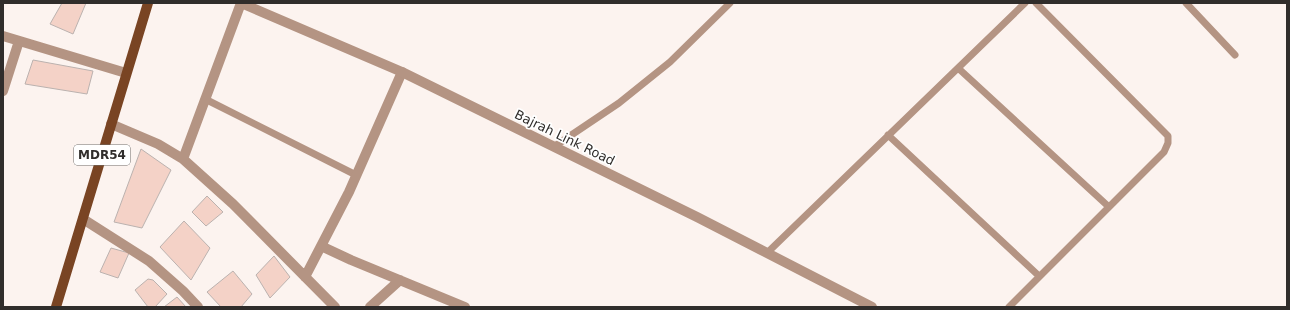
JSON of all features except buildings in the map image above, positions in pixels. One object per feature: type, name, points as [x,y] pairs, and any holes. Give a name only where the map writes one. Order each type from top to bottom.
[{"type":"main road","name":"MDR54","points":[[56,307],[148,3]]},
{"type":"street","points":[[183,160],[241,3]]},
{"type":"street","name":"Bajrah Link Road","points":[[241,3],[402,72],[555,146],[872,307]]},
{"type":"street","points":[[3,36],[126,73]]},
{"type":"street","points":[[3,91],[19,41]]},
{"type":"street","points":[[305,277],[349,192],[402,72]]},
{"type":"street","points":[[111,124],[158,144],[183,160],[233,204],[335,307]]},
{"type":"street","points":[[83,219],[149,261],[183,291],[198,307]]},
{"type":"street","points":[[321,246],[465,307]]},
{"type":"street","points":[[370,307],[400,280]]},
{"type":"lane","points":[[555,146],[619,103],[670,62],[730,3]]},
{"type":"lane","points":[[767,253],[1025,3]]},
{"type":"lane","points":[[1009,307],[1164,152],[1168,143],[1168,136],[1036,3]]},
{"type":"lane","points":[[1186,3],[1235,55]]},
{"type":"lane","points":[[958,68],[1110,207]]},
{"type":"lane","points":[[205,99],[356,175]]},
{"type":"lane","points":[[888,135],[1039,276]]}]
